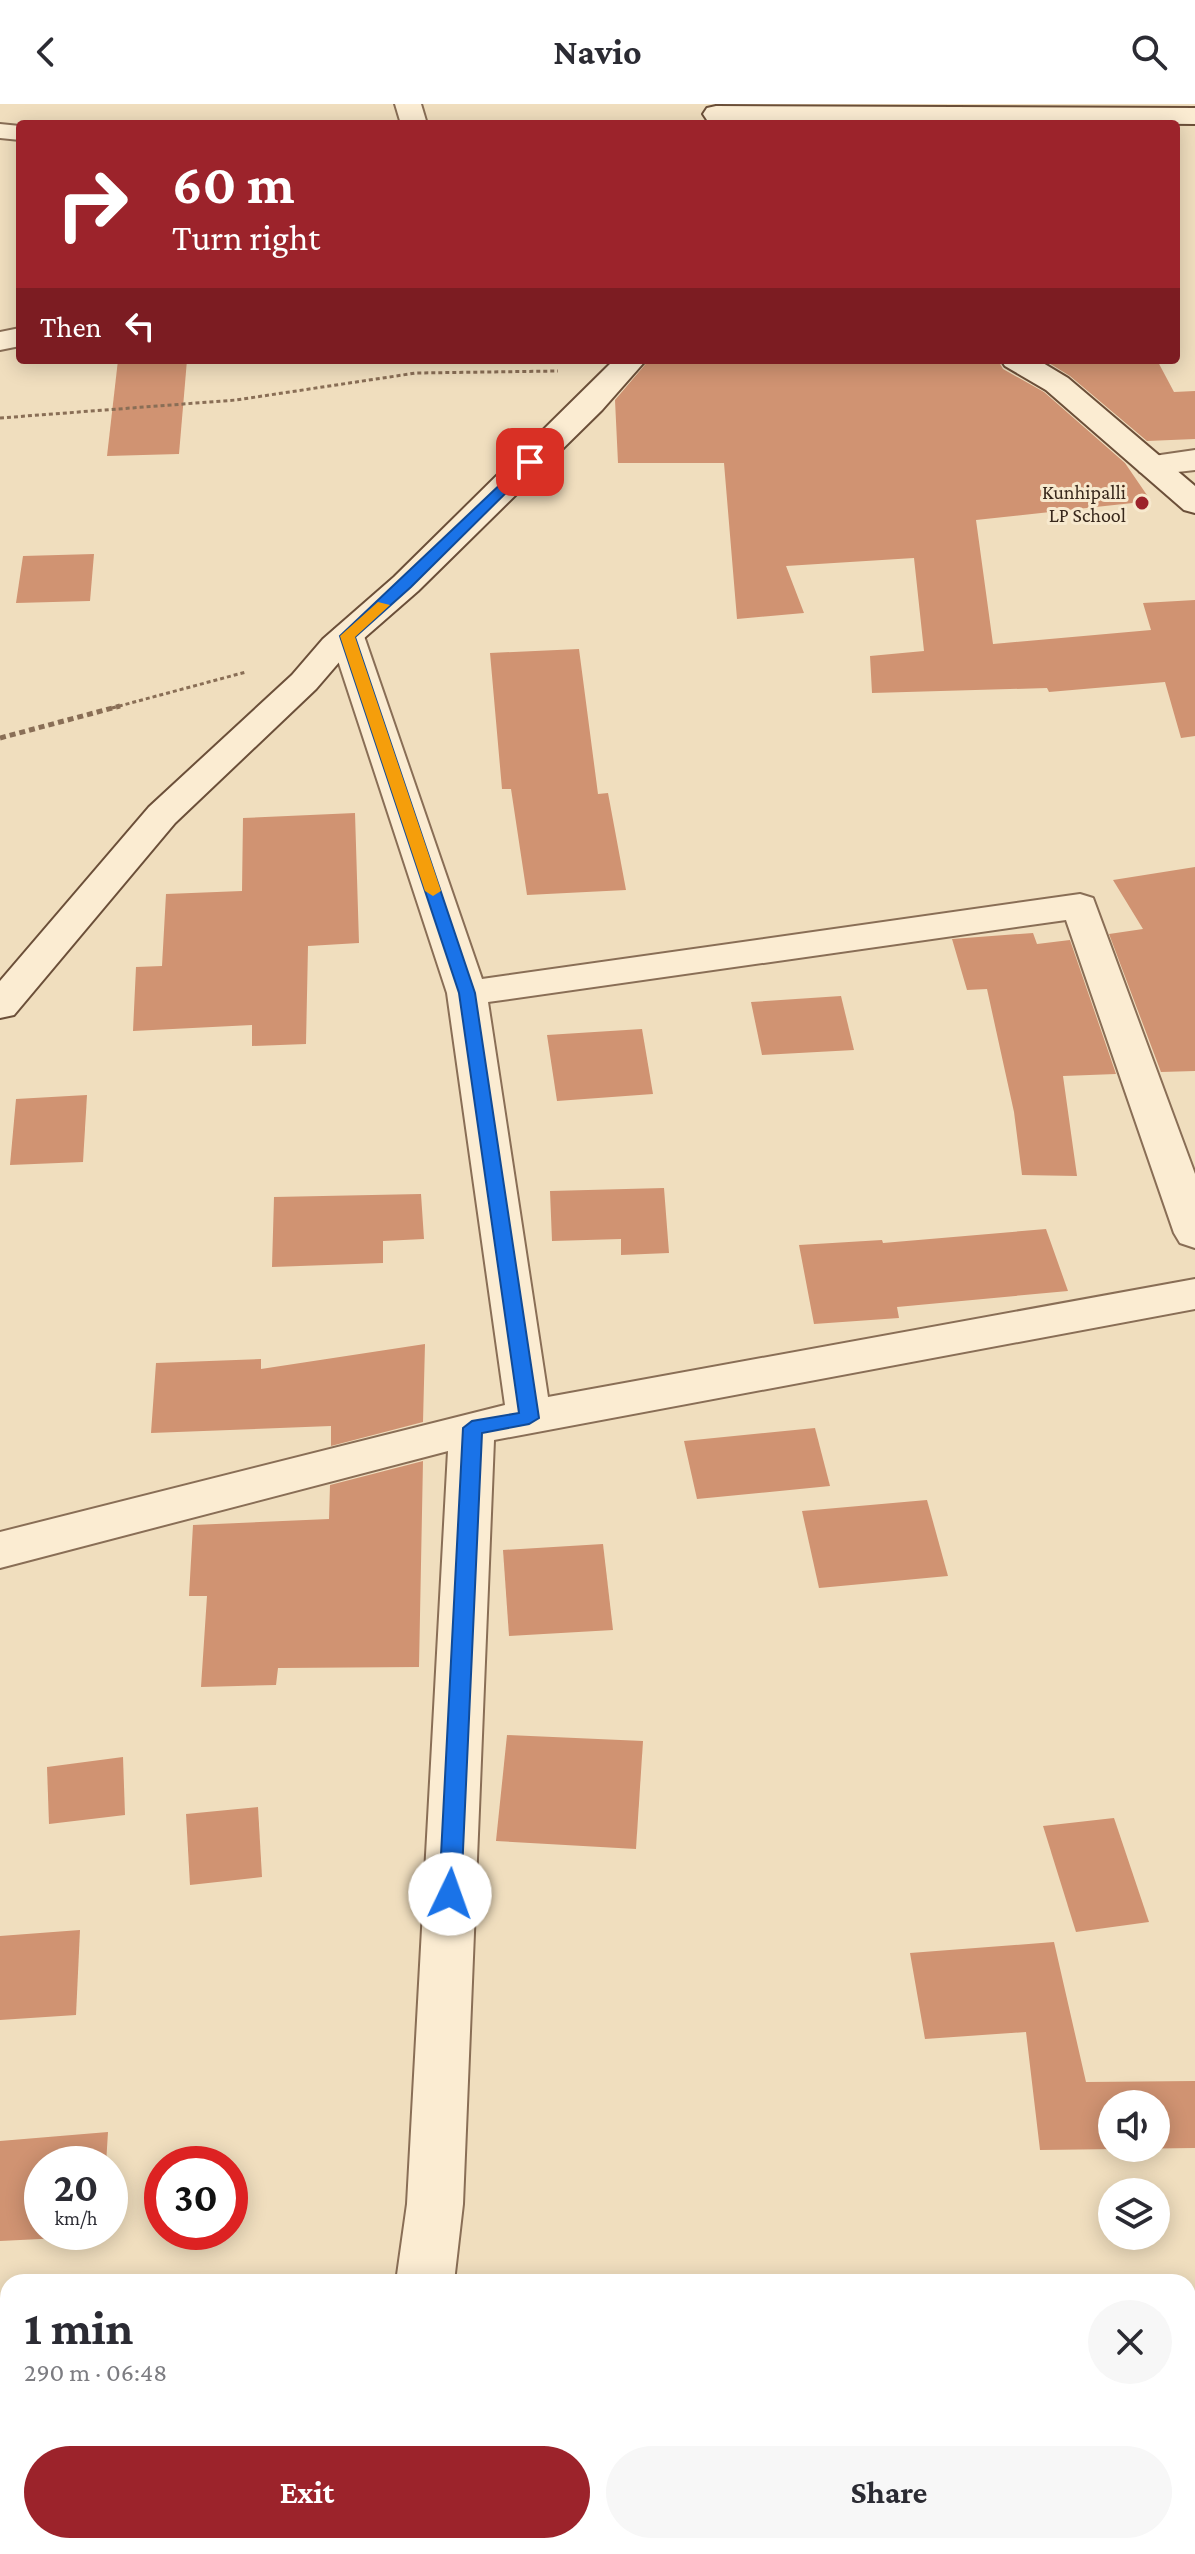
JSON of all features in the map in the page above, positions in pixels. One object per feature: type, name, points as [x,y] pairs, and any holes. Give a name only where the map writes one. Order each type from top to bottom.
[{"type":"street","points":[[715,114],[1195,116]]},
{"type":"street","points":[[1023,364],[1057,384],[1195,503]]},
{"type":"street","points":[[0,1006],[162,815],[304,682],[341,641],[406,584],[625,366]]},
{"type":"street","points":[[1151,465],[1195,460]]},
{"type":"street","points":[[341,641],[467,993],[529,1418]]},
{"type":"street","points":[[467,993],[1080,906],[1195,1233]]},
{"type":"street","points":[[0,1550],[472,1428],[1195,1294]]},
{"type":"street","points":[[426,2274],[435,2204],[472,1428]]},
{"type":"path","points":[[0,418],[236,400],[416,373],[625,366]]},
{"type":"path","points":[[0,738],[341,641]]},
{"type":"building","points":[[118,364],[187,364],[179,454],[107,456]]},
{"type":"building","points":[[646,364],[1000,364],[1003,369],[1044,392],[1125,463],[1151,501],[976,520],[993,644],[1151,630],[1143,603],[1195,600],[1195,736],[1181,738],[1165,682],[1049,692],[1047,688],[872,693],[870,656],[924,651],[914,558],[786,566],[804,613],[737,619],[724,463],[618,463],[615,400]]},
{"type":"building","points":[[1050,364],[1159,364],[1174,392],[1195,391],[1195,439],[1147,441],[1070,376]]},
{"type":"building","points":[[94,554],[90,601],[16,603],[23,556]]},
{"type":"building","points":[[579,649],[598,794],[608,793],[626,890],[527,895],[511,789],[502,789],[490,653]]},
{"type":"building","points":[[355,813],[359,943],[308,946],[306,1044],[252,1046],[252,1025],[133,1031],[136,967],[162,966],[166,894],[242,891],[243,818]]},
{"type":"building","points":[[1195,867],[1195,1071],[1161,1072],[1109,934],[1143,929],[1113,880]]},
{"type":"building","points":[[1033,933],[1037,944],[1070,940],[1116,1074],[1063,1076],[1077,1176],[1022,1175],[1014,1112],[987,989],[967,990],[952,939]]},
{"type":"building","points":[[841,996],[854,1050],[762,1055],[751,1002]]},
{"type":"building","points":[[642,1029],[653,1094],[557,1101],[547,1035]]},
{"type":"building","points":[[87,1095],[83,1162],[10,1165],[16,1099]]},
{"type":"building","points":[[664,1188],[669,1253],[621,1255],[621,1239],[552,1241],[550,1191]]},
{"type":"building","points":[[421,1194],[424,1239],[383,1241],[383,1263],[272,1267],[274,1197]]},
{"type":"building","points":[[1046,1229],[1068,1291],[897,1307],[899,1318],[814,1324],[799,1245],[882,1240],[883,1243]]},
{"type":"building","points":[[425,1344],[423,1422],[331,1446],[331,1426],[151,1433],[156,1363],[261,1359],[261,1369]]},
{"type":"building","points":[[815,1428],[830,1486],[697,1499],[684,1441]]},
{"type":"building","points":[[423,1461],[419,1667],[278,1668],[276,1685],[201,1687],[207,1596],[189,1596],[193,1525],[329,1519],[330,1485]]},
{"type":"building","points":[[927,1500],[948,1576],[819,1588],[802,1511]]},
{"type":"building","points":[[603,1544],[613,1630],[509,1636],[503,1550]]},
{"type":"building","points":[[507,1735],[643,1741],[636,1849],[496,1841]]},
{"type":"building","points":[[123,1757],[125,1815],[49,1824],[47,1767]]},
{"type":"building","points":[[258,1807],[262,1877],[190,1885],[186,1814]]},
{"type":"building","points":[[1114,1818],[1149,1922],[1076,1932],[1043,1826]]},
{"type":"building","points":[[80,1930],[76,2015],[0,2020],[0,1936]]},
{"type":"building","points":[[1054,1942],[1086,2082],[1195,2081],[1195,2148],[1170,2148],[1170,2090],[1098,2090],[1098,2149],[1040,2150],[1026,2032],[925,2039],[910,1953]]},
{"type":"building","points":[[108,2132],[107,2146],[24,2146],[24,2240],[0,2241],[0,2141]]},
{"type":"slow traffic","points":[[383,605],[347,636],[433,891]]},
{"type":"place","name":"Kunhipalli LP School","points":[[1142,503]]},
{"type":"route","points":[[450,1894],[472,1428],[529,1418],[467,993],[347,636],[406,584],[530,462]]}]
